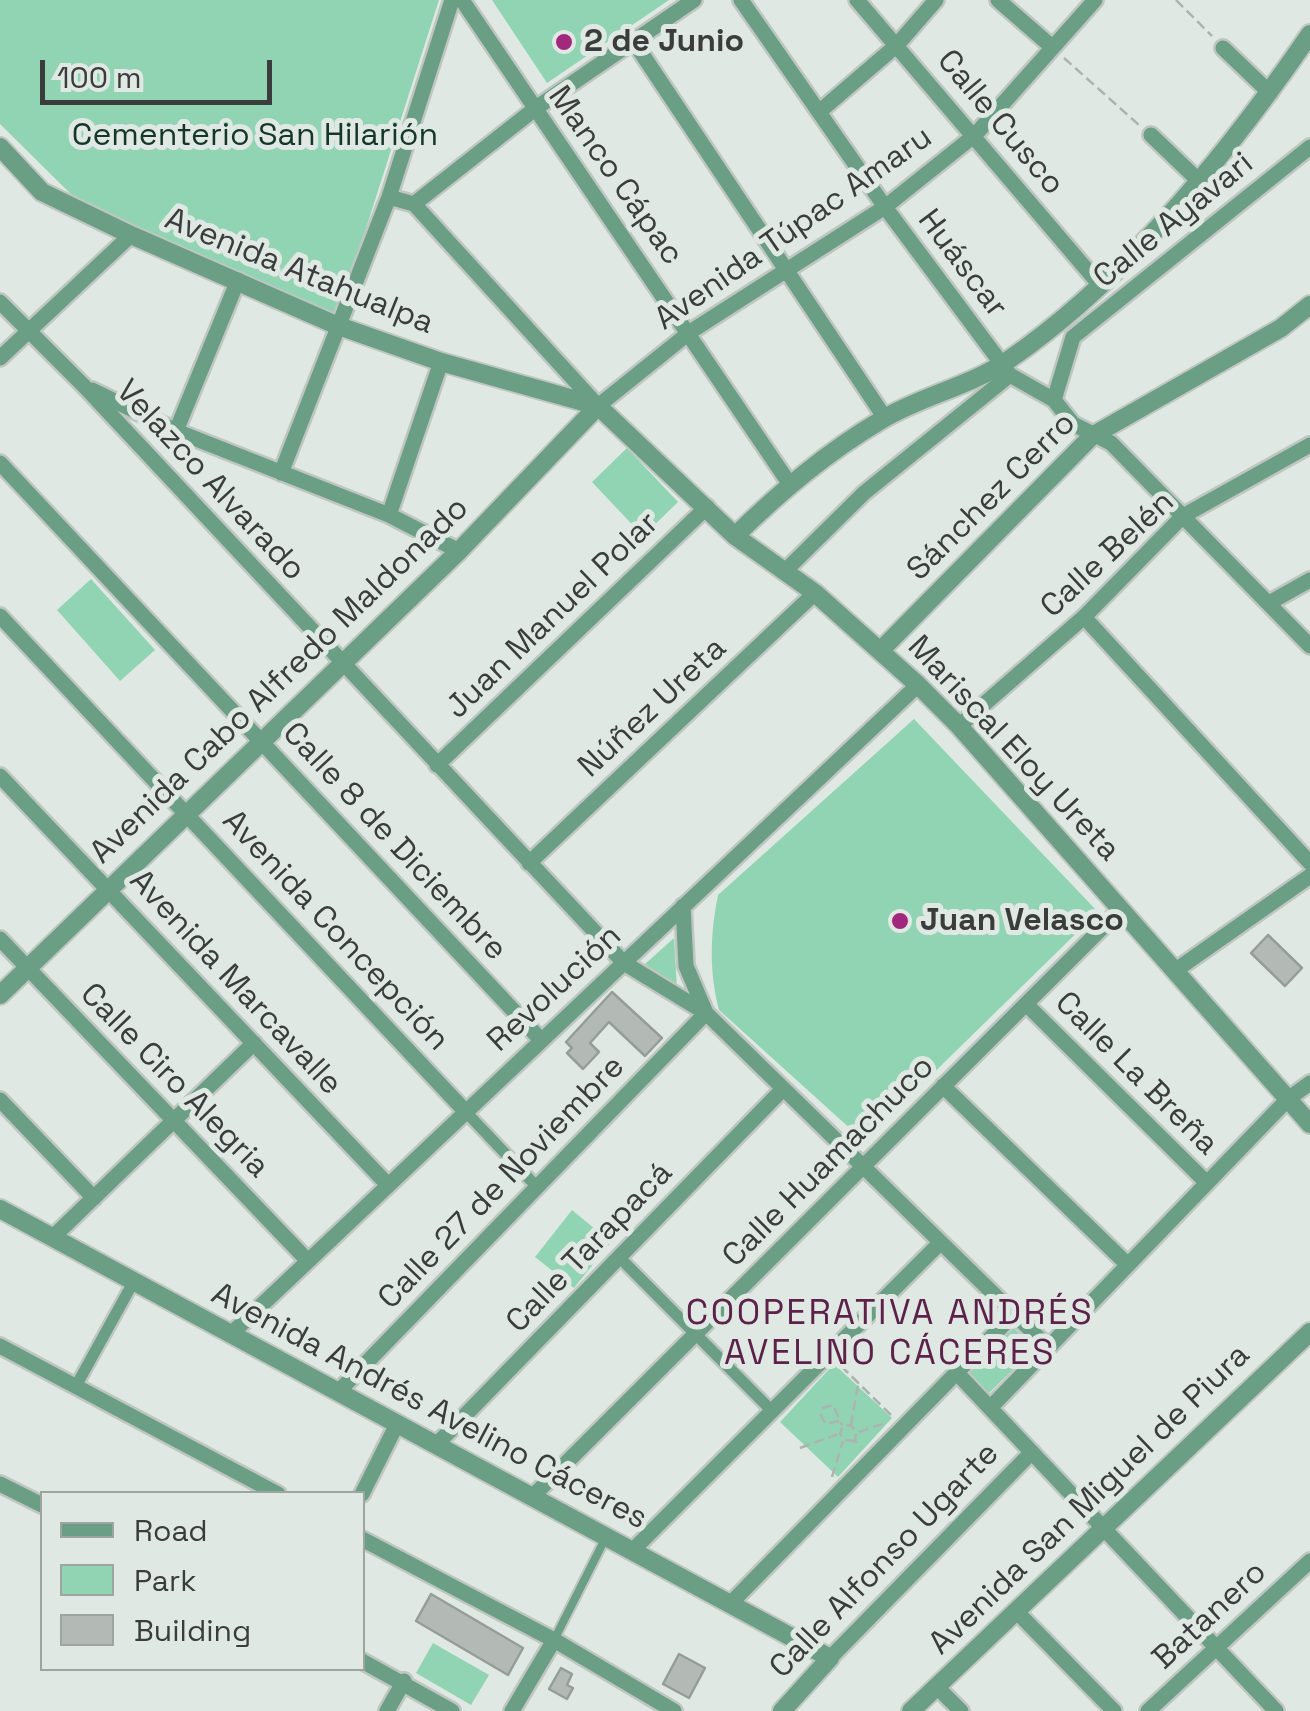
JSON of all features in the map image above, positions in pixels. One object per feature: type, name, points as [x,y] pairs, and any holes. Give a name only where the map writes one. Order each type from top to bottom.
[{"type":"street","points":[[281,474],[389,197],[452,0]]},
{"type":"street","name":"Manco Cápac","points":[[462,0],[789,483]]},
{"type":"street","points":[[414,204],[536,108],[694,0]]},
{"type":"street","name":"Huáscar","points":[[741,0],[885,207],[1007,369]]},
{"type":"street","name":"Calle Cusco","points":[[857,0],[1100,284]]},
{"type":"street","points":[[819,112],[897,45],[936,0]]},
{"type":"street","points":[[998,0],[1052,47]]},
{"type":"street","name":"Avenida Túpac Amaru","points":[[598,406],[690,332],[885,207],[975,135],[1095,0]]},
{"type":"street","points":[[784,572],[864,493],[1100,284],[1200,182],[1310,34]]},
{"type":"street","points":[[634,42],[885,418]]},
{"type":"street","points":[[1224,48],[1270,92]]},
{"type":"street","points":[[1151,135],[1200,182]]},
{"type":"street","name":"Avenida Atahualpa","points":[[0,147],[42,192],[336,325],[441,362],[598,406]]},
{"type":"street","name":"Calle Ayavari","points":[[1074,337],[1310,147]]},
{"type":"street","points":[[389,197],[414,204],[598,406]]},
{"type":"street","points":[[0,358],[131,235]]},
{"type":"street","points":[[176,431],[238,280]]},
{"type":"street","name":"Velazco Alvarado","points":[[0,302],[84,386],[624,963],[706,1013]]},
{"type":"street","name":"Sánchez Cerro","points":[[880,651],[1092,436],[1281,328],[1310,305]]},
{"type":"street","points":[[1054,400],[1074,337],[1055,325]]},
{"type":"street","points":[[390,515],[441,362]]},
{"type":"street","points":[[1007,369],[1054,400],[1073,424],[1111,443],[1310,646]]},
{"type":"street","points":[[734,536],[789,483],[885,418],[1007,369]]},
{"type":"street","points":[[84,386],[176,431],[390,515],[459,551]]},
{"type":"street","name":"Mariscal Eloy Ureta","points":[[598,406],[734,536],[815,593],[959,726],[1310,1124]]},
{"type":"street","name":"Avenida Cabo Alfredo Maldonado","points":[[0,995],[459,551],[598,406]]},
{"type":"street","name":"Calle Belén","points":[[959,726],[1084,617],[1183,516],[1310,445]]},
{"type":"street","name":"Calle 8 de Diciembre","points":[[0,463],[541,1040]]},
{"type":"street","name":"Juan Manuel Polar","points":[[437,765],[707,507]]},
{"type":"street","points":[[1269,603],[1310,580]]},
{"type":"street","name":"Núñez Ureta","points":[[530,863],[815,593]]},
{"type":"street","name":"Avenida Concepción","points":[[0,616],[464,1111]]},
{"type":"street","points":[[1084,617],[1310,863]]},
{"type":"street","name":"Revolución","points":[[230,1334],[918,685]]},
{"type":"street","name":"Avenida Marcavalle","points":[[0,776],[388,1185]]},
{"type":"street","points":[[1176,970],[1310,876]]},
{"type":"street","points":[[684,906],[686,966],[706,1013],[1048,1347]]},
{"type":"street","name":"Calle Huamachuco","points":[[532,1497],[1121,909]]},
{"type":"street","name":"Calle Ciro Alegria","points":[[0,939],[308,1261]]},
{"type":"street","name":"Calle La Breña","points":[[1026,1004],[1207,1183]]},
{"type":"street","name":"Calle 27 de Noviembre","points":[[338,1392],[706,1013]]},
{"type":"street","points":[[53,1237],[254,1043]]},
{"type":"street","points":[[990,1408],[1288,1099],[1310,1082]]},
{"type":"street","points":[[944,1086],[1128,1265]]},
{"type":"street","name":"Calle Tarapacá","points":[[436,1445],[783,1089]]},
{"type":"street","points":[[0,1100],[94,1198]]},
{"type":"street","points":[[464,1111],[536,1187]]},
{"type":"street","name":"Avenida Andrés Avelino Cáceres","points":[[0,1209],[830,1658]]},
{"type":"street","points":[[632,1551],[940,1243]]},
{"type":"street","points":[[619,1258],[772,1410]]},
{"type":"street","points":[[76,1386],[134,1281]]},
{"type":"street","points":[[730,1604],[1013,1315]]},
{"type":"street","name":"Avenida San Miguel de Piura","points":[[912,1711],[1310,1332]]},
{"type":"street","points":[[0,1346],[272,1491]]},
{"type":"street","points":[[956,1373],[1276,1711]]},
{"type":"street","points":[[364,1491],[397,1424]]},
{"type":"street","name":"Calle Alfonso Ugarte","points":[[782,1711],[1032,1452]]},
{"type":"street","points":[[0,1484],[40,1504]]},
{"type":"street","points":[[365,1540],[554,1640],[674,1711]]},
{"type":"street","name":"Batanero","points":[[1148,1711],[1310,1561]]},
{"type":"street","points":[[1016,1611],[1114,1711]]},
{"type":"street","points":[[512,1711],[554,1640]]},
{"type":"street","points":[[365,1662],[452,1711]]},
{"type":"street","points":[[387,1711],[404,1682]]},
{"type":"street","points":[[937,1686],[961,1711]]},
{"type":"lane","points":[[554,1640],[606,1537]]},
{"type":"path","points":[[1176,0],[1224,48]]},
{"type":"path","points":[[1052,47],[1151,135]]},
{"type":"path","points":[[829,1354],[896,1420],[856,1433]]},
{"type":"path","points":[[855,1441],[851,1425],[858,1383]]},
{"type":"path","points":[[839,1421],[843,1426]]},
{"type":"path","points":[[843,1426],[851,1425]]},
{"type":"path","points":[[840,1434],[843,1426]]},
{"type":"path","points":[[840,1434],[844,1440]]},
{"type":"path","points":[[800,1448],[840,1434]]},
{"type":"path","points":[[844,1440],[855,1441],[872,1459]]},
{"type":"path","points":[[831,1480],[844,1440]]},
{"type":"green space","name":"Cementerio San Hilarión","points":[[0,0],[439,0],[338,316],[85,208],[0,124]]},
{"type":"green space","name":"2 de Junio","points":[[492,0],[669,0],[547,83]]},
{"type":"green space","points":[[627,448],[678,502],[643,536],[592,482]]},
{"type":"green space","points":[[91,579],[155,650],[120,681],[57,610]]},
{"type":"green space","name":"Juan Velasco","points":[[914,719],[1098,912],[864,1141],[719,1010],[712,967],[713,924],[718,895]]},
{"type":"green space","points":[[674,938],[677,989],[645,964]]},
{"type":"green space","points":[[572,1210],[611,1242],[574,1288],[535,1257]]},
{"type":"green space","points":[[1014,1328],[1034,1349],[987,1395],[967,1373]]},
{"type":"green space","points":[[834,1364],[892,1418],[838,1477],[780,1422]]},
{"type":"green space","points":[[433,1643],[489,1675],[471,1705],[416,1673]]},
{"type":"building","points":[[1268,935],[1302,968],[1285,986],[1251,953]]},
{"type":"building","points":[[612,992],[662,1038],[645,1056],[609,1022],[590,1043],[599,1052],[583,1069],[567,1053],[572,1048],[566,1042]]},
{"type":"building","points":[[431,1594],[523,1648],[508,1675],[416,1621]]},
{"type":"building","points":[[679,1654],[705,1668],[689,1698],[663,1684]]},
{"type":"building","points":[[561,1668],[572,1674],[567,1685],[573,1688],[567,1699],[549,1689]]},
{"type":"place","name":"2 de Junio","points":[[564,42]]},
{"type":"place","name":"Juan Velasco","points":[[900,921]]},
{"type":"district","name":"COOPERATIVA ANDRÉS AVELINO CÁCERES","points":[[890,1335]]}]
